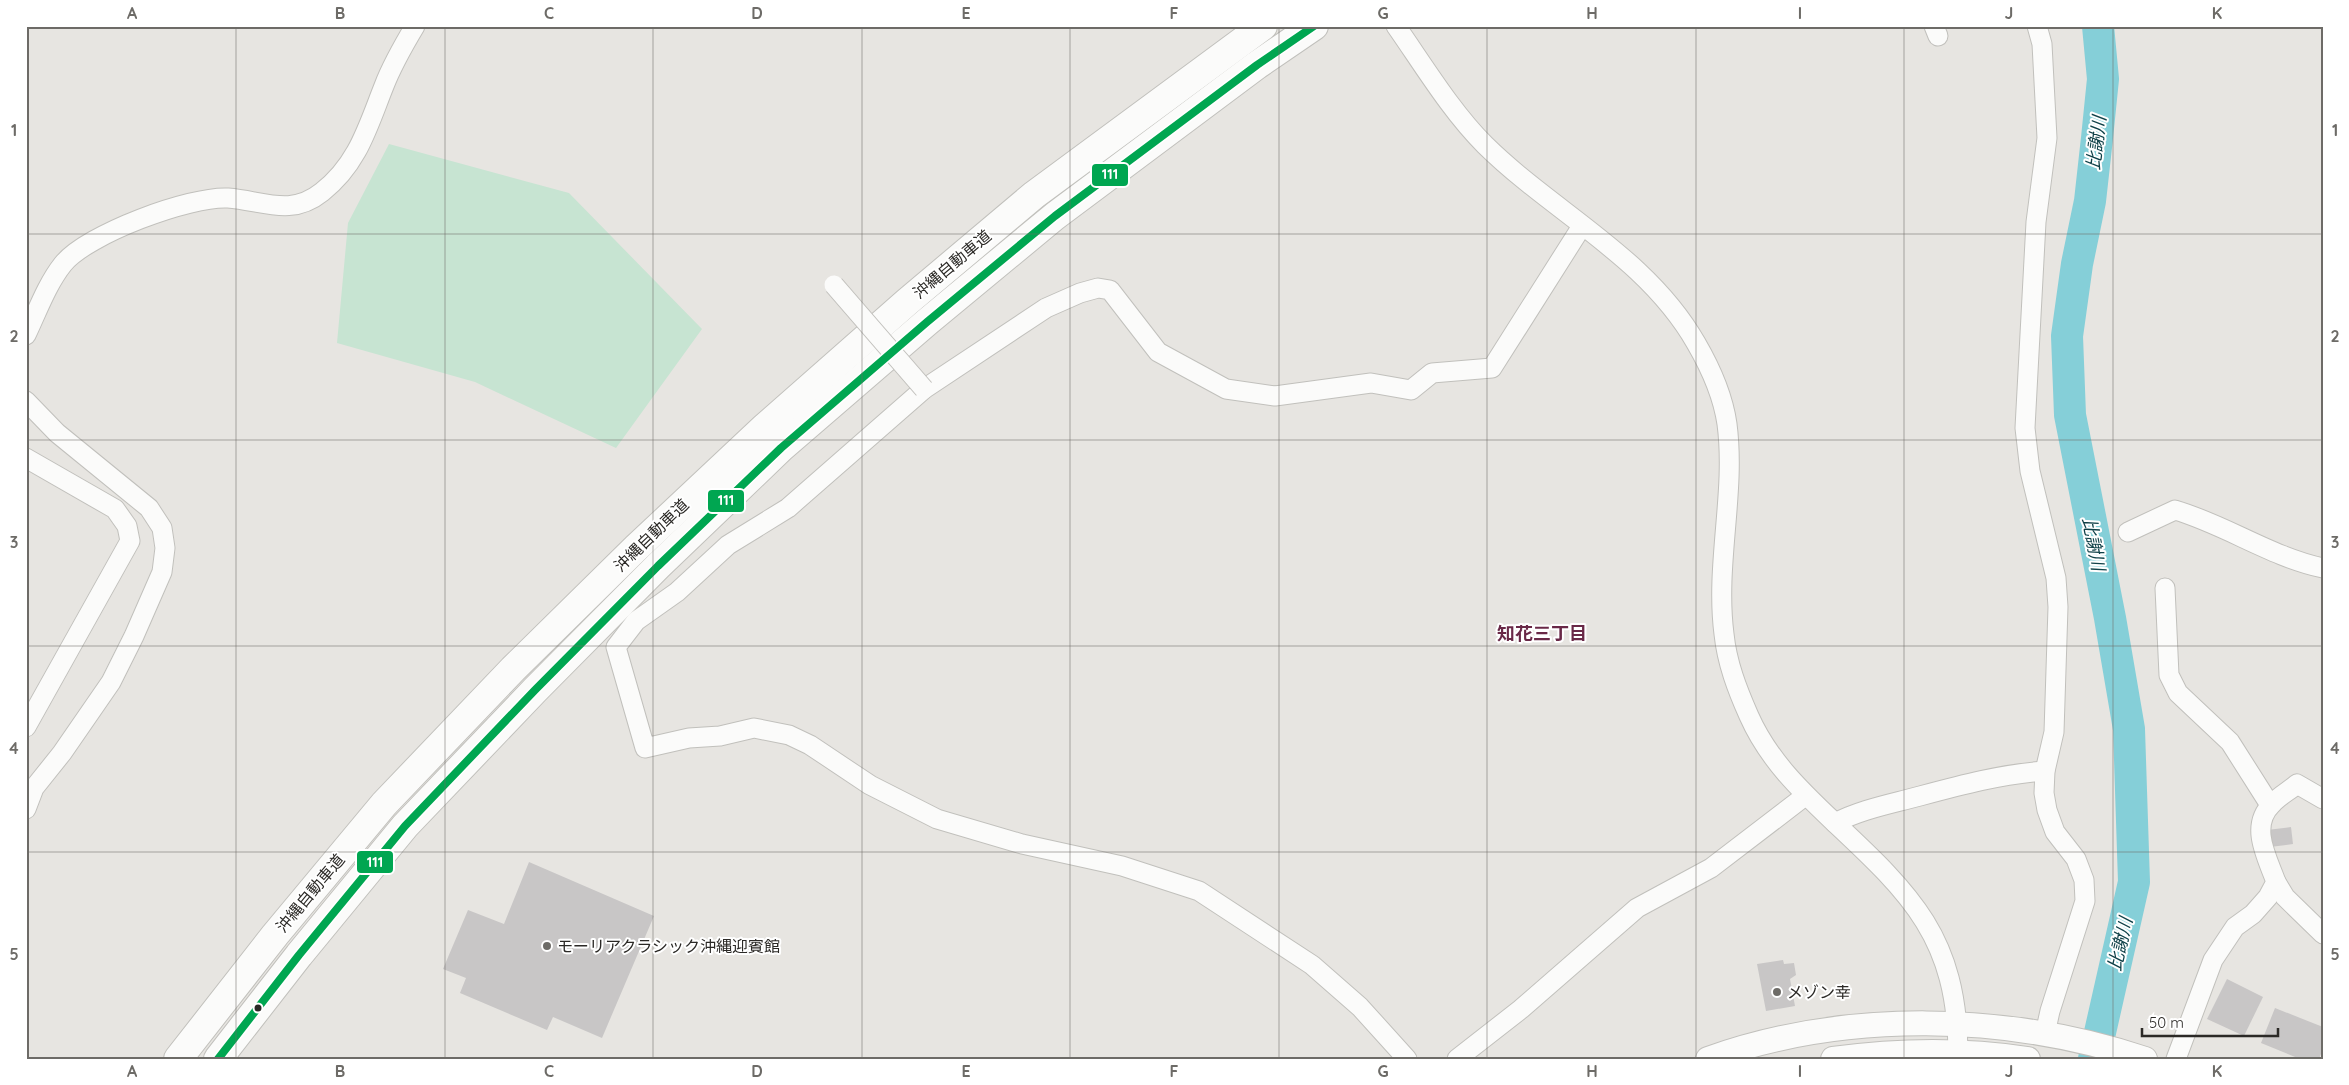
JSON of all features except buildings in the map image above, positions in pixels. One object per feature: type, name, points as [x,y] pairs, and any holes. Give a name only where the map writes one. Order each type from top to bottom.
[{"type":"highway","name":"沖縄自動車道","points":[[178,1059],[275,935],[384,804],[513,669],[636,548],[787,407],[906,302],[1034,195],[1263,26]]},
{"type":"highway","name":"沖縄自動車道","points":[[218,1059],[405,826],[535,690],[644,580],[781,448],[927,322],[1055,216],[1257,65],[1314,26]]},
{"type":"main road","points":[[1708,1059],[1783,1037],[1857,1027],[1958,1024],[2052,1035],[2137,1056]]},
{"type":"main road","points":[[1833,1059],[1881,1052],[1958,1052],[2028,1059]]},
{"type":"street","points":[[26,335],[64,263],[98,239],[184,204],[206,199],[236,199],[288,207],[304,204],[321,193],[335,181],[357,154],[400,49],[415,26]]},
{"type":"street","points":[[1396,26],[1449,101],[1483,143],[1521,177],[1628,260],[1666,300],[1696,342],[1716,384],[1727,422],[1730,466],[1722,585],[1724,633],[1732,675],[1751,721],[1776,764],[1805,796],[1835,823],[1911,899],[1926,921],[1945,960],[1951,980],[1958,1024],[1958,1052]]},
{"type":"street","points":[[2037,26],[2042,44],[2047,138],[2036,222],[2025,428],[2030,471],[2056,578],[2058,607],[2054,732],[2045,771],[2044,793],[2047,810],[2055,832],[2076,859],[2084,880],[2085,901],[2050,1010],[2052,1035]]},
{"type":"street","points":[[1407,1059],[1360,1007],[1312,965],[1199,891],[1122,866],[1022,844],[937,819],[870,785],[810,745],[788,735],[754,728],[720,736],[689,738],[645,748],[616,647],[636,621],[677,592],[728,545],[788,508],[924,389],[1046,308],[1080,293],[1098,288],[1110,290],[1158,352],[1226,389],[1275,396],[1371,383],[1411,390],[1432,373],[1492,368],[1582,226]]},
{"type":"street","points":[[834,285],[924,389]]},
{"type":"street","points":[[26,401],[57,433],[149,508],[162,528],[164,548],[162,572],[134,636],[111,682],[62,753],[34,788],[26,809]]},
{"type":"street","points":[[26,458],[115,509],[127,526],[130,541],[33,700],[26,727]]},
{"type":"street","points":[[2128,532],[2176,510],[2198,516],[2260,546],[2323,568]]},
{"type":"street","points":[[2165,588],[2169,675],[2178,693],[2230,742],[2270,805]]},
{"type":"street","points":[[1835,823],[1856,813],[1970,783],[2021,772],[2045,771]]},
{"type":"street","points":[[2323,799],[2297,784],[2270,805],[2260,825],[2261,843],[2276,882],[2285,897],[2323,934]]},
{"type":"street","points":[[1457,1059],[1521,1009],[1636,908],[1711,868],[1805,796]]},
{"type":"street","points":[[2176,1059],[2213,960],[2235,927],[2253,914],[2263,903],[2276,882]]},
{"type":"green space","points":[[389,144],[569,193],[702,329],[616,448],[475,382],[337,343],[348,223]]},
{"type":"waterway","name":"比謝川","points":[[2094,1059],[2134,882],[2129,729],[2110,618],[2070,415],[2067,336],[2077,264],[2090,201],[2103,79],[2098,26]]},
{"type":"transit line","name":"111","points":[[218,1059],[299,955],[405,826],[535,690],[658,566],[781,448],[927,322],[1055,216],[1257,65],[1314,26]]},
{"type":"place","name":"モーリアクラシック沖縄迎賓館","points":[[547,946]]},
{"type":"place","name":"メゾン幸","points":[[1777,992]]},
{"type":"district","name":"知花三丁目","points":[[1542,633]]}]
